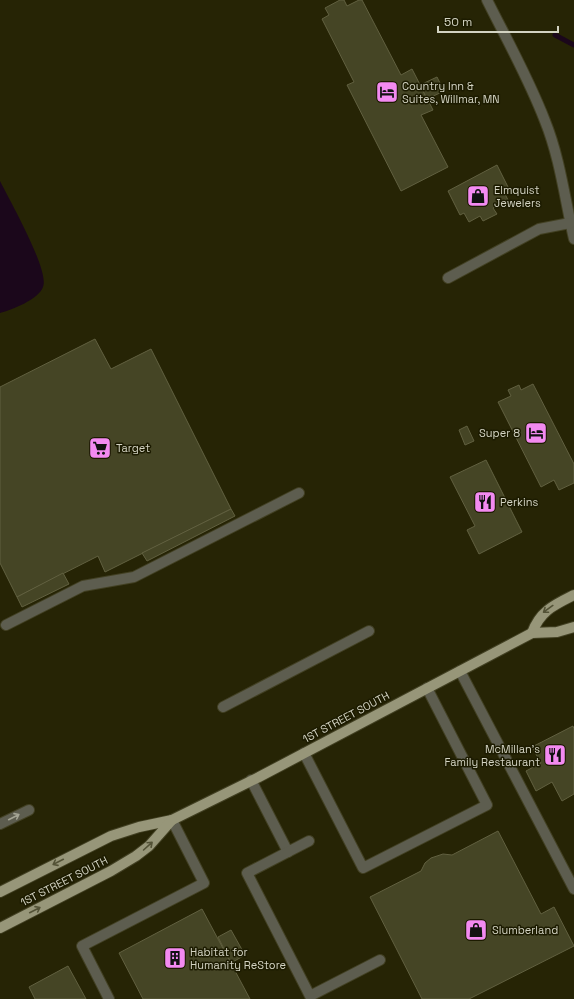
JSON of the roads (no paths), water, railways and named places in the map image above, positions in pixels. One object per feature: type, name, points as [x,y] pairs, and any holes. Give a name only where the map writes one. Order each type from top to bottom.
[{"type":"main road","points":[[532,633],[535,625],[543,613],[574,595]]},
{"type":"main road","name":"1ST STREET SOUTH","points":[[0,892],[93,844],[139,827],[172,820],[304,753],[532,633],[557,632],[574,627]]},
{"type":"main road","name":"1ST STREET SOUTH","points":[[0,928],[111,871],[136,856],[149,846],[172,820]]},
{"type":"street","points":[[487,0],[545,121],[555,151],[574,239]]},
{"type":"street","points":[[448,278],[539,229],[570,223]]},
{"type":"street","points":[[6,625],[83,586],[134,577],[299,493]]},
{"type":"street","points":[[223,707],[369,631]]},
{"type":"street","points":[[460,671],[574,889]]},
{"type":"street","points":[[304,753],[363,868],[487,804],[427,688]]},
{"type":"street","points":[[251,780],[288,852]]},
{"type":"street","points":[[0,824],[28,810]]},
{"type":"street","points":[[109,999],[82,946],[204,883],[172,820]]},
{"type":"street","points":[[309,841],[247,873],[310,996],[380,960]]},
{"type":"waterway","points":[[555,35],[574,45]]},
{"type":"place","name":"Country Inn & Suites, Willmar, MN","points":[[387,92]]},
{"type":"place","name":"Elmquist Jewelers","points":[[478,196]]},
{"type":"place","name":"Super 8","points":[[536,433]]},
{"type":"place","name":"Target","points":[[100,448]]},
{"type":"place","name":"Perkins","points":[[485,502]]},
{"type":"place","name":"McMillan's Family Restaurant","points":[[555,755]]},
{"type":"place","name":"Slumberland","points":[[476,930]]},
{"type":"place","name":"Habitat for Humanity ReStore","points":[[175,958]]}]
